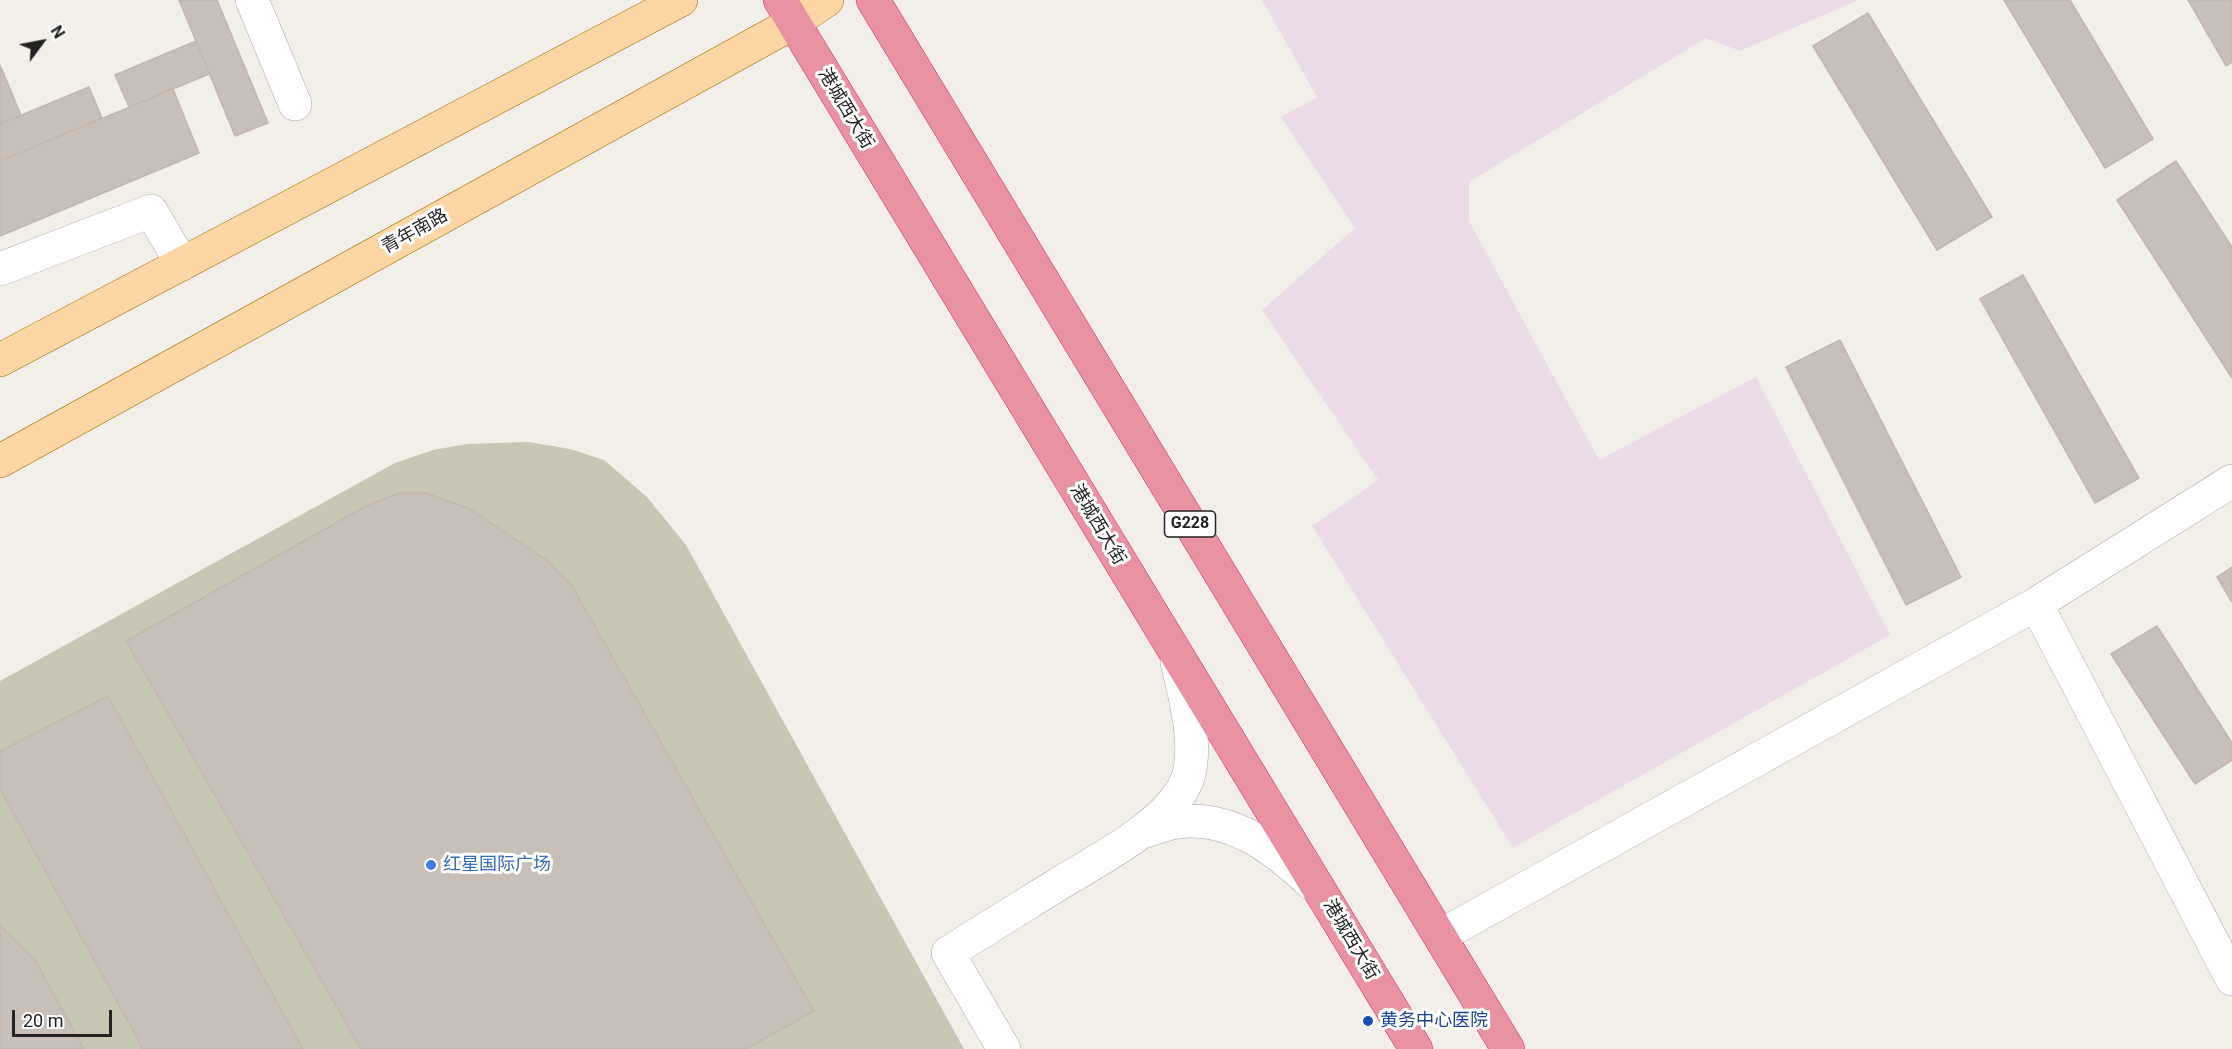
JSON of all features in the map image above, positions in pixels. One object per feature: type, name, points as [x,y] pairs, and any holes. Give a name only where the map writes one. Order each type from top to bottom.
[{"type":"highway","name":"G228","points":[[873,0],[1508,1049]]},
{"type":"highway","name":"港城西大街","points":[[786,11],[1416,1049]]},
{"type":"main road","points":[[0,360],[681,0]]},
{"type":"main road","name":"青年南路","points":[[0,461],[786,11],[827,0]]},
{"type":"street","points":[[252,0],[295,104]]},
{"type":"street","points":[[0,269],[151,211],[182,264]]},
{"type":"street","points":[[1440,936],[2036,604],[2232,481]]},
{"type":"street","points":[[2036,604],[2232,979]]},
{"type":"street","points":[[1004,1049],[948,953],[1141,832],[1170,807],[1187,780],[1191,752],[1188,707],[1174,651]]},
{"type":"street","points":[[1141,832],[1176,822],[1209,821],[1258,839],[1288,861],[1321,893]]},
{"type":"shaded area","points":[[1262,0],[1858,0],[1740,51],[1706,38],[1469,182],[1469,221],[1599,460],[1756,377],[1890,635],[1513,848],[1312,526],[1378,480],[1262,310],[1355,228],[1281,117],[1317,97]]},
{"type":"shaded area","name":"红星国际广场","points":[[529,442],[570,449],[604,460],[647,497],[686,545],[964,1049],[0,1049],[0,681],[395,463],[433,450],[467,444]]},
{"type":"building","points":[[179,0],[217,0],[268,123],[235,136]]},
{"type":"building","points":[[2004,0],[2070,0],[2153,139],[2105,168]]},
{"type":"building","points":[[2188,0],[2232,0],[2232,62],[2226,66]]},
{"type":"building","points":[[1868,13],[1992,217],[1937,250],[1813,46]]},
{"type":"building","points":[[196,41],[209,74],[129,107],[115,75]]},
{"type":"building","points":[[0,65],[21,115],[0,124]]},
{"type":"building","points":[[89,87],[102,118],[0,161],[0,124]]},
{"type":"building","points":[[173,89],[199,153],[0,236],[0,161]]},
{"type":"building","points":[[2176,161],[2232,247],[2232,378],[2117,200]]},
{"type":"building","points":[[2023,275],[2139,478],[2095,503],[1980,299]]},
{"type":"building","points":[[1840,340],[1961,577],[1906,605],[1786,367]]},
{"type":"building","points":[[400,493],[426,493],[470,509],[548,561],[572,586],[814,1011],[746,1049],[363,1049],[359,1046],[126,641],[366,506]]},
{"type":"building","points":[[2232,567],[2232,602],[2217,577]]},
{"type":"building","points":[[2157,626],[2232,743],[2232,760],[2195,784],[2111,654]]},
{"type":"building","points":[[108,696],[303,1049],[143,1049],[0,789],[0,751]]},
{"type":"building","points":[[0,925],[35,960],[84,1049],[0,1049]]},
{"type":"place","name":"红星国际广场","points":[[431,865]]},
{"type":"place","name":"黄务中心医院","points":[[1368,1021]]}]
